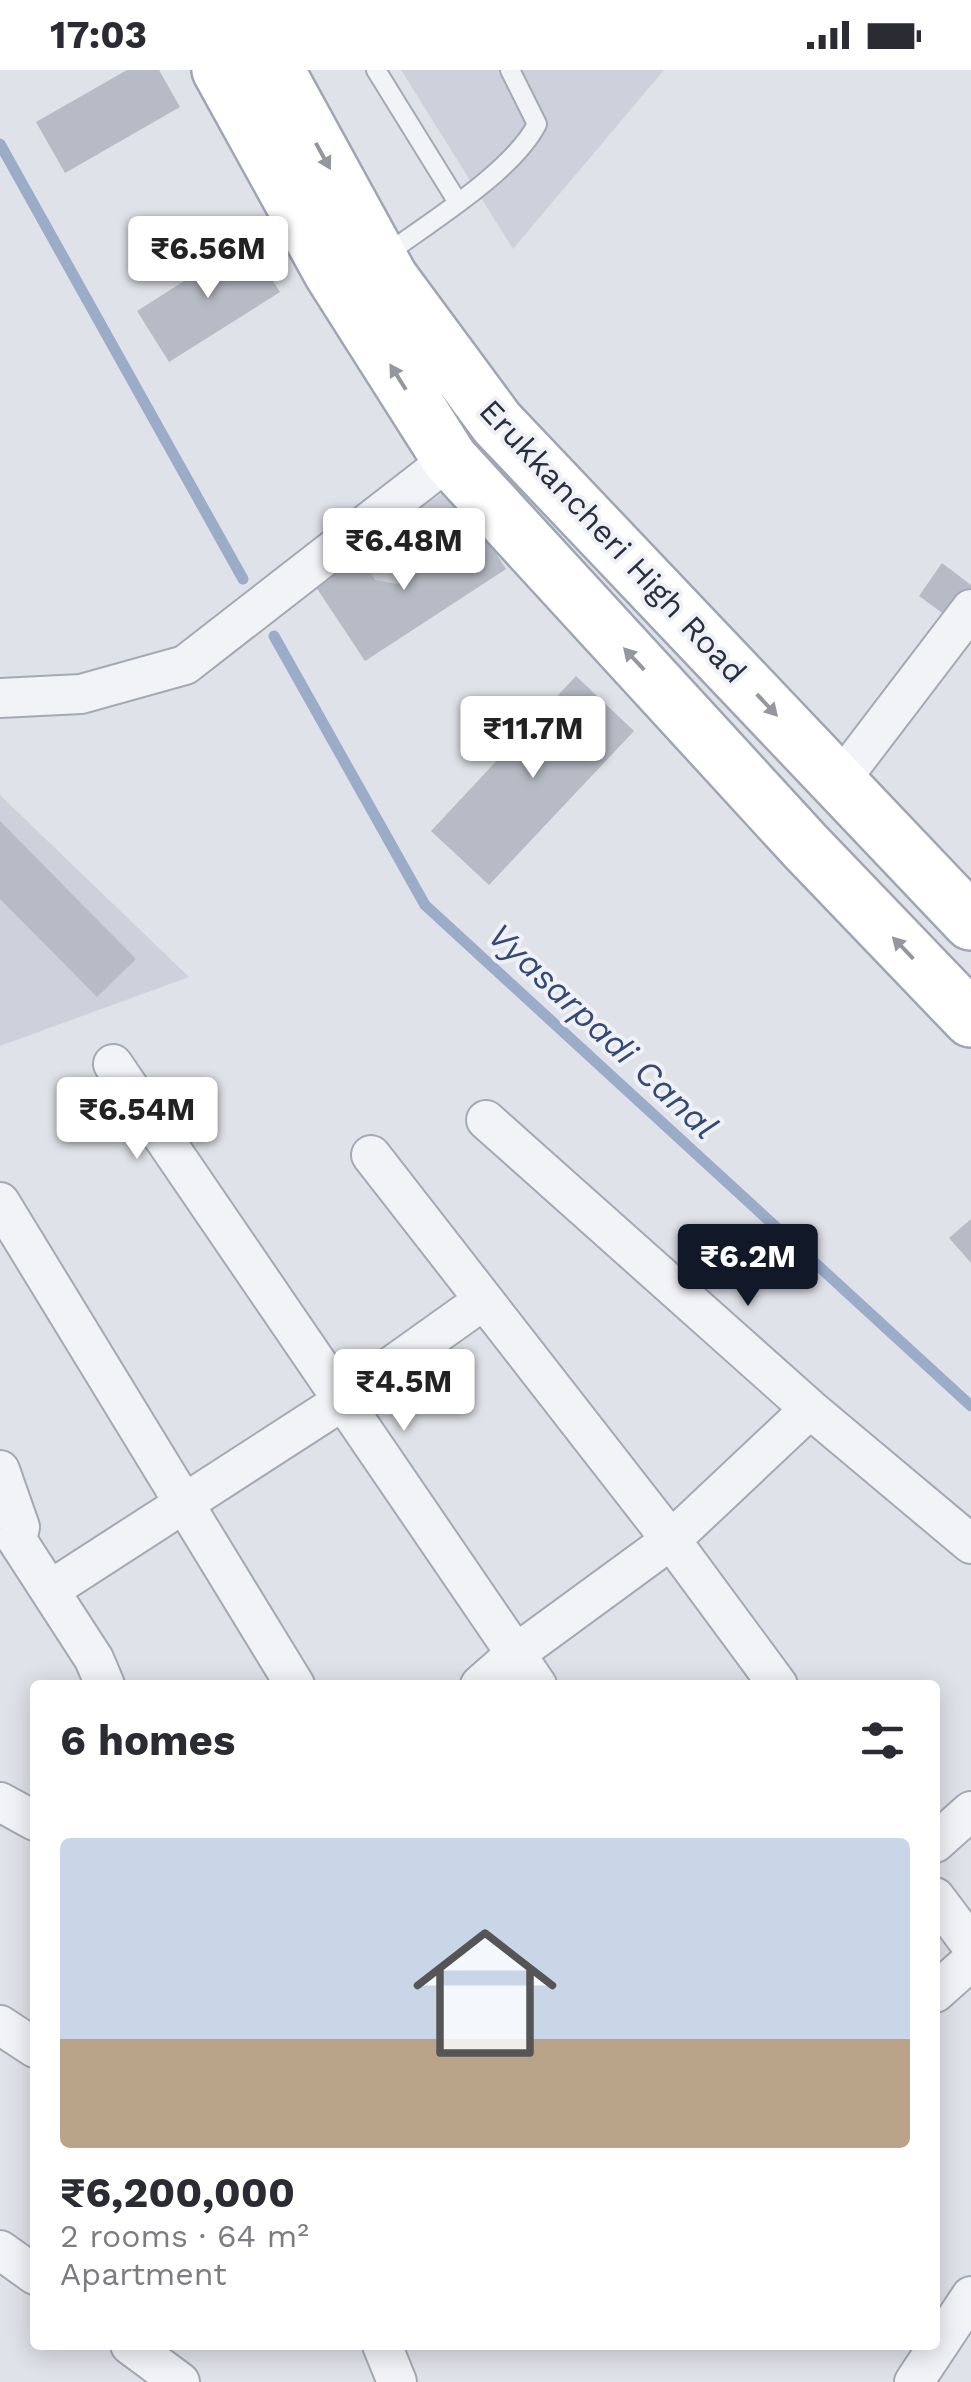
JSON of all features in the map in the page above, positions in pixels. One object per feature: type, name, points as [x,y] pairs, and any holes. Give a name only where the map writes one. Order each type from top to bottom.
[{"type":"main road","points":[[220,70],[332,272],[450,459],[806,846],[971,1018]]},
{"type":"main road","name":"Erukkancheri High Road","points":[[276,70],[380,260],[497,423],[971,922]]},
{"type":"street","points":[[0,698],[81,694],[185,665],[450,459]]},
{"type":"street","points":[[839,782],[971,608]]},
{"type":"street","points":[[112,1064],[533,1680]]},
{"type":"street","points":[[486,1120],[810,1409],[971,1544]]},
{"type":"street","points":[[371,1155],[671,1540],[774,1680]]},
{"type":"street","points":[[0,1202],[292,1680]]},
{"type":"street","points":[[50,1590],[340,1402],[484,1300]]},
{"type":"street","points":[[486,1680],[671,1540],[810,1409]]},
{"type":"street","points":[[0,1470],[20,1527],[8,1538],[50,1590],[94,1659],[102,1680]]},
{"type":"street","points":[[0,1802],[30,1817]]},
{"type":"street","points":[[940,1839],[971,1811]]},
{"type":"street","points":[[940,1904],[971,1945]]},
{"type":"street","points":[[940,1988],[971,1961]]},
{"type":"street","points":[[0,2024],[30,2045]]},
{"type":"street","points":[[0,2250],[30,2271]]},
{"type":"street","points":[[940,2336],[971,2296]]},
{"type":"street","points":[[137,2350],[180,2382]]},
{"type":"street","points":[[384,2350],[397,2382]]},
{"type":"lane","points":[[376,70],[457,201]]},
{"type":"lane","points":[[380,260],[499,169],[528,142],[537,124],[510,70]]},
{"type":"shaded area","points":[[401,70],[664,70],[513,249]]},
{"type":"shaded area","points":[[452,487],[506,569],[365,661],[311,578]]},
{"type":"shaded area","points":[[0,795],[189,977],[0,1046]]},
{"type":"building","points":[[127,70],[159,70],[180,107],[65,173],[36,122]]},
{"type":"building","points":[[247,241],[280,292],[169,362],[137,311]]},
{"type":"building","points":[[480,529],[506,569],[365,661],[312,581],[358,553],[375,580],[397,584]]},
{"type":"building","points":[[942,563],[971,585],[971,595],[952,620],[919,596]]},
{"type":"building","points":[[576,676],[634,731],[489,885],[431,831]]},
{"type":"building","points":[[0,821],[136,959],[97,997],[0,899]]},
{"type":"building","points":[[971,1219],[971,1263],[949,1238]]},
{"type":"waterway","name":"Vyasarpadi Canal","points":[[0,144],[243,579]]},
{"type":"waterway","name":"Vyasarpadi Canal","points":[[274,636],[425,905],[971,1406]]}]
